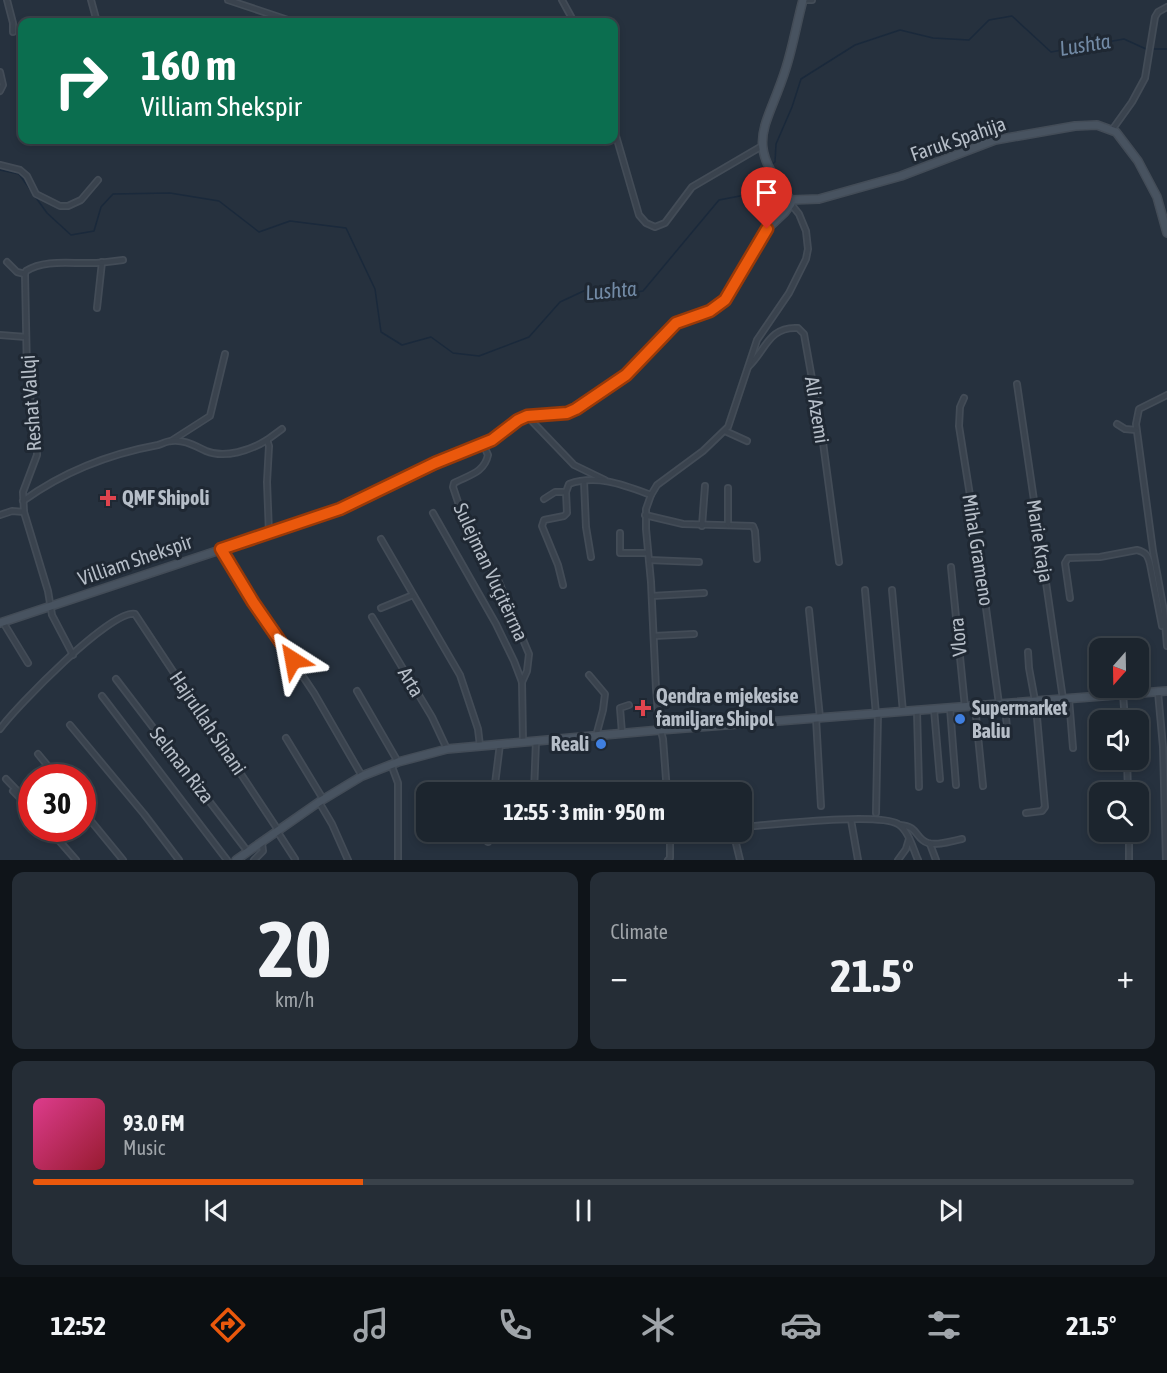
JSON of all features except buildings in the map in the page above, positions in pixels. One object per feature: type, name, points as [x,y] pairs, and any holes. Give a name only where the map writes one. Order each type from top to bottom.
[{"type":"street","points":[[7,0],[13,32]]},
{"type":"street","points":[[91,0],[96,18]]},
{"type":"street","points":[[228,0],[282,18]]},
{"type":"street","points":[[562,0],[572,18]]},
{"type":"street","points":[[666,782],[656,689],[652,596],[645,515],[651,495],[664,479],[698,455],[725,431],[757,340],[789,293],[806,259],[808,249],[806,231],[799,213],[772,174],[762,145],[767,115],[786,68],[803,0],[812,0]]},
{"type":"street","points":[[1167,7],[1158,12],[1155,17],[1145,78],[1132,102],[1112,130],[1125,141],[1147,175],[1161,209],[1167,233]]},
{"type":"street","points":[[0,72],[3,85],[0,91]]},
{"type":"street","name":"Faruk Spahija","points":[[791,202],[819,199],[902,176],[995,140],[1088,124],[1112,130]]},
{"type":"street","points":[[618,143],[639,215],[646,223],[654,227],[665,223],[692,187],[762,145]]},
{"type":"street","points":[[0,165],[20,170],[27,176],[36,194],[60,206],[68,206],[81,200],[98,180]]},
{"type":"street","name":"Villiam Shekspir","points":[[1,623],[332,512],[435,463],[483,444],[527,416],[567,413],[576,409],[626,375],[676,323],[710,311],[725,300],[767,229],[791,202]]},
{"type":"street","points":[[7,262],[17,272],[25,274],[30,268],[56,263],[123,260]]},
{"type":"street","points":[[97,308],[102,262]]},
{"type":"street","name":"Reshat Vallqi","points":[[25,274],[27,374],[37,455],[25,486],[24,512],[48,591],[54,620],[73,655]]},
{"type":"street","name":"Ali Azemi","points":[[748,366],[764,345],[779,332],[798,328],[804,334],[822,435],[839,562]]},
{"type":"street","name":"Reshat Vallqi","points":[[0,335],[26,337]]},
{"type":"street","points":[[171,441],[210,416],[225,354]]},
{"type":"street","name":"Marie Kraja","points":[[1017,384],[1073,748]]},
{"type":"street","points":[[1166,640],[1164,611],[1136,418],[1140,409],[1167,395]]},
{"type":"street","name":"Mihal Grameno","points":[[964,398],[960,407],[960,436],[1007,729]]},
{"type":"street","points":[[527,416],[574,465],[606,480],[651,495]]},
{"type":"street","points":[[1117,424],[1125,429],[1136,430]]},
{"type":"street","points":[[23,501],[50,482],[124,452],[171,441],[186,442],[205,451],[220,454],[246,450],[267,440],[282,429]]},
{"type":"street","points":[[725,431],[747,441]]},
{"type":"street","points":[[267,440],[269,446],[267,482],[269,533]]},
{"type":"street","name":"Sulejman Vuçitërrna","points":[[483,444],[488,455],[483,467],[454,483],[453,487],[463,517],[499,582],[527,647],[529,665],[522,682]]},
{"type":"street","points":[[563,585],[558,565],[542,526],[544,520],[564,516],[567,513],[568,484],[606,480]]},
{"type":"street","points":[[584,481],[586,527],[591,557]]},
{"type":"street","points":[[702,526],[705,486]]},
{"type":"street","points":[[728,488],[728,525]]},
{"type":"street","points":[[544,499],[555,492],[566,492]]},
{"type":"street","points":[[0,515],[12,511],[24,512]]},
{"type":"street","name":"Sulejman Vuçitërrna","points":[[433,513],[501,633],[514,661],[522,682],[523,742]]},
{"type":"street","points":[[645,515],[702,526],[753,526],[757,559]]},
{"type":"street","points":[[620,533],[620,553],[699,562]]},
{"type":"street","points":[[381,539],[460,675],[478,729],[480,746]]},
{"type":"street","points":[[221,549],[253,602],[314,693],[362,776]]},
{"type":"street","points":[[1070,598],[1065,563],[1068,558],[1100,557],[1137,550],[1143,551],[1148,556],[1167,646]]},
{"type":"street","name":"Vlora","points":[[951,567],[965,707]]},
{"type":"street","points":[[866,590],[877,714],[876,813]]},
{"type":"street","points":[[892,590],[903,711]]},
{"type":"street","points":[[652,596],[704,593]]},
{"type":"street","points":[[381,608],[413,595]]},
{"type":"street","points":[[809,610],[818,718],[821,806]]},
{"type":"street","name":"Hajrullah Sinani","points":[[73,655],[99,632],[129,614],[137,616],[295,860]]},
{"type":"street","name":"Arta","points":[[372,617],[432,717],[447,749]]},
{"type":"street","points":[[1,623],[28,663]]},
{"type":"street","points":[[654,636],[694,634]]},
{"type":"street","points":[[1026,813],[1045,809],[1028,652]]},
{"type":"street","points":[[0,729],[35,688],[73,655]]},
{"type":"street","points":[[589,675],[605,694],[596,736]]},
{"type":"street","name":"Selman Riza","points":[[116,679],[248,852]]},
{"type":"street","points":[[357,691],[395,763],[398,783],[398,860]]},
{"type":"street","points":[[1149,693],[1167,691]]},
{"type":"street","points":[[1158,692],[1163,747],[1166,860]]},
{"type":"street","points":[[102,696],[227,860]]},
{"type":"street","points":[[237,860],[321,801],[362,776],[395,763],[447,749],[621,733],[1089,697]]},
{"type":"street","points":[[621,733],[620,708],[629,705]]},
{"type":"street","points":[[975,706],[983,786]]},
{"type":"street","points":[[950,708],[956,785]]},
{"type":"street","points":[[934,709],[940,779]]},
{"type":"street","points":[[918,711],[919,787]]},
{"type":"street","points":[[70,725],[179,860]]},
{"type":"street","points":[[286,738],[321,801],[348,860]]},
{"type":"street","points":[[534,782],[536,741]]},
{"type":"street","points":[[495,782],[500,744]]},
{"type":"street","points":[[38,754],[46,764]]},
{"type":"street","points":[[6,779],[18,792]]},
{"type":"street","points":[[13,791],[18,795]]},
{"type":"street","points":[[851,820],[858,860]]},
{"type":"street","points":[[752,826],[851,820],[886,821],[913,828],[923,840],[930,844],[962,839]]},
{"type":"street","points":[[900,825],[918,860]]},
{"type":"street","points":[[96,827],[123,860]]},
{"type":"street","points":[[898,860],[906,849],[909,839]]},
{"type":"street","points":[[62,842],[77,860]]},
{"type":"street","points":[[670,842],[670,859]]},
{"type":"street","points":[[736,842],[740,860]]},
{"type":"street","points":[[1128,842],[1129,860]]},
{"type":"street","points":[[254,860],[263,851],[262,843]]},
{"type":"street","points":[[930,844],[936,860]]},
{"type":"waterway","name":"Lushta","points":[[770,166],[775,162],[776,144],[801,79],[855,45],[900,30],[933,38],[969,40],[989,20],[1012,16],[1051,52],[1124,39],[1146,49],[1167,49]]},
{"type":"waterway","name":"Lushta","points":[[0,170],[19,174],[47,213],[71,235],[94,231],[101,207],[113,194],[170,193],[219,201],[259,232],[290,221],[346,228],[375,289],[381,332],[402,345],[431,337],[453,353],[479,356],[529,337],[560,302],[588,289],[618,295],[643,291],[719,200],[745,195],[767,170]]},
{"type":"place","name":"QMF Shipoli","points":[[108,498]]},
{"type":"place","name":"Qendra e mjekesise familjare Shipol","points":[[643,708]]},
{"type":"place","name":"Supermarket Baliu","points":[[960,719]]},
{"type":"place","name":"Reali","points":[[601,744]]},
{"type":"route","points":[[293,660],[253,602],[221,549],[340,509],[435,463],[492,440],[527,416],[567,413],[576,409],[626,375],[676,323],[710,311],[725,300],[767,229]]}]
